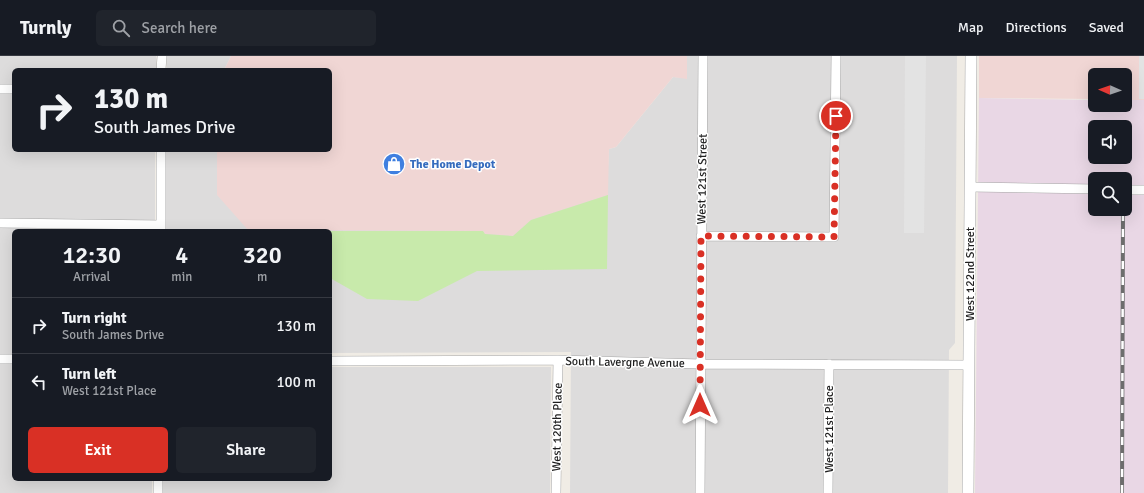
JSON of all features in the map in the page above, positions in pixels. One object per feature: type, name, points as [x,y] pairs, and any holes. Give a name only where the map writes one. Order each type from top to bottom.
[{"type":"street","points":[[161,68],[162,56]]},
{"type":"street","name":"West 121st Street","points":[[700,493],[703,56]]},
{"type":"street","points":[[701,236],[834,237],[836,56]]},
{"type":"street","name":"West 122nd Street","points":[[968,493],[971,56]]},
{"type":"street","points":[[0,89],[12,89]]},
{"type":"street","points":[[0,223],[161,228],[161,152]]},
{"type":"street","points":[[970,187],[1088,189]]},
{"type":"street","points":[[1132,190],[1144,190]]},
{"type":"street","points":[[0,358],[12,359]]},
{"type":"street","name":"South Lavergne Avenue","points":[[332,361],[558,360],[701,364],[969,365]]},
{"type":"street","name":"West 120th Place","points":[[556,493],[558,360]]},
{"type":"street","name":"West 121st Place","points":[[828,493],[829,364]]},
{"type":"street","points":[[158,481],[158,493]]},
{"type":"shaded area","points":[[0,56],[156,56],[156,68],[12,68],[12,152],[155,152],[155,229],[12,229],[12,481],[152,481],[152,493],[0,493]]},
{"type":"shaded area","points":[[167,56],[231,56],[225,68],[167,68]]},
{"type":"shaded area","points":[[231,56],[687,56],[687,79],[673,77],[616,147],[609,149],[608,195],[531,220],[513,236],[485,234],[483,231],[247,229],[217,195],[217,152],[332,152],[332,68],[225,68]]},
{"type":"shaded area","points":[[687,56],[957,56],[955,343],[949,350],[948,493],[570,493],[571,352],[332,353],[332,229],[165,229],[166,152],[217,152],[217,195],[483,231],[485,234],[608,168],[609,149],[616,147],[673,77],[687,78]]},
{"type":"shaded area","points":[[905,56],[926,56],[924,233],[904,233]]},
{"type":"shaded area","points":[[979,56],[1144,56],[1144,100],[1132,100],[1132,68],[1088,68],[1088,99],[979,98]]},
{"type":"shaded area","points":[[1139,56],[1144,56],[1144,99],[1139,99]]},
{"type":"shaded area","points":[[979,98],[1088,100],[1088,112],[1132,112],[1132,100],[1144,100],[1144,493],[975,493]]},
{"type":"shaded area","points":[[332,367],[551,367],[550,493],[163,493],[163,481],[332,481]]},
{"type":"green space","points":[[608,195],[607,269],[477,271],[418,301],[367,299],[332,279],[332,231],[483,231],[485,234],[513,236],[531,220]]},
{"type":"railway","points":[[1122,493],[1123,216]]},
{"type":"place","name":"The Home Depot","points":[[394,164]]},
{"type":"route","points":[[700,405],[701,236],[834,237],[836,116]]}]
